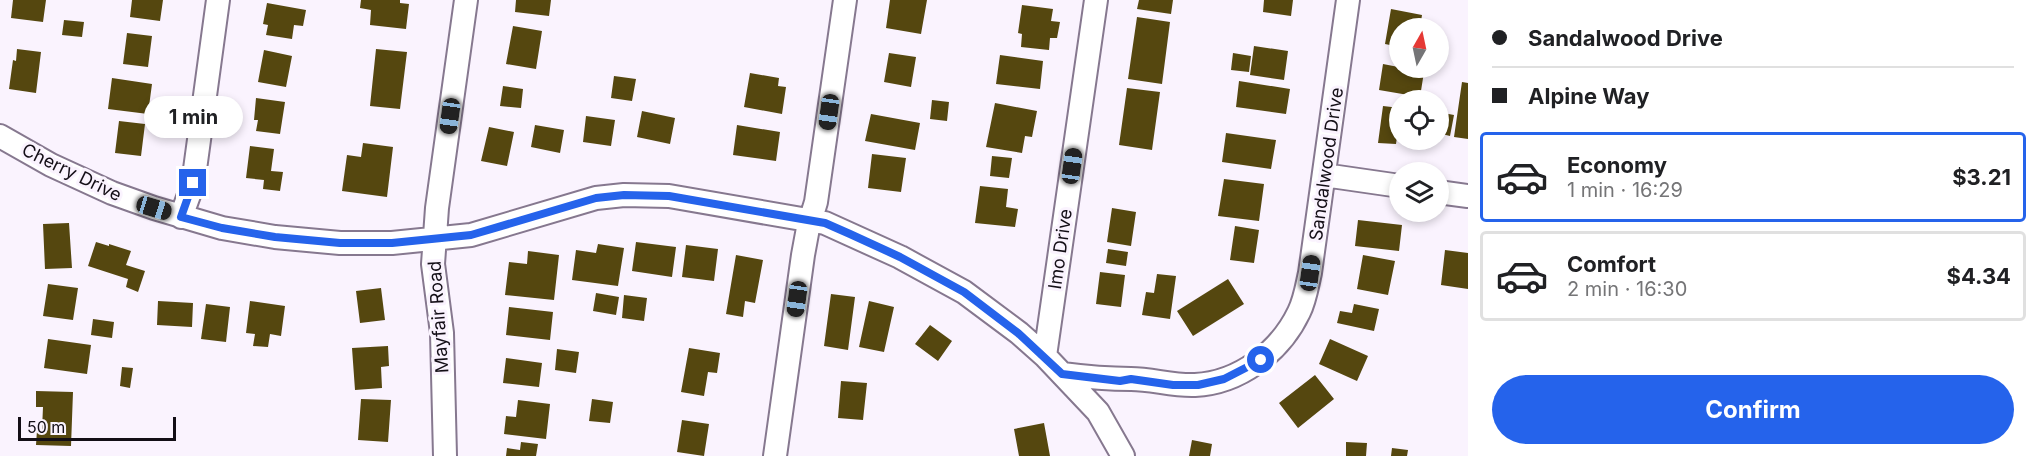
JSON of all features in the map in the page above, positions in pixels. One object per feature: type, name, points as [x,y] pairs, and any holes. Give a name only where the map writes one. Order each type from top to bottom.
[{"type":"street","points":[[181,217],[193,183],[218,0]]},
{"type":"street","name":"Mayfair Road","points":[[446,456],[441,333],[433,264],[434,239],[436,208],[466,0]]},
{"type":"street","points":[[775,456],[803,255],[816,202],[845,0]]},
{"type":"street","name":"Imo Drive","points":[[1045,356],[1096,0]]},
{"type":"street","name":"Sandalwood Drive","points":[[1062,374],[1120,381],[1131,379],[1173,385],[1198,385],[1224,379],[1261,360],[1291,327],[1305,297],[1348,0]]},
{"type":"street","name":"Cherry Drive","points":[[0,136],[51,165],[143,204],[222,228],[275,237],[329,242],[392,243],[471,235],[596,198],[624,195],[669,196],[825,223],[860,238],[964,292],[1018,333],[1045,356],[1098,412],[1123,456]]},
{"type":"street","points":[[1324,175],[1389,184]]},
{"type":"street","points":[[1449,193],[1468,196]]},
{"type":"building","points":[[13,0],[46,0],[43,22],[11,18]]},
{"type":"building","points":[[132,0],[163,0],[160,21],[130,17]]},
{"type":"building","points":[[361,0],[400,0],[400,3],[409,4],[406,29],[370,25],[371,10],[360,8]]},
{"type":"building","points":[[516,0],[551,0],[549,16],[515,12]]},
{"type":"building","points":[[890,0],[927,0],[921,34],[886,28]]},
{"type":"building","points":[[1139,0],[1173,0],[1171,14],[1137,9]]},
{"type":"building","points":[[1264,0],[1293,0],[1291,16],[1263,12]]},
{"type":"building","points":[[267,3],[306,10],[303,26],[294,25],[292,39],[266,35],[268,25],[263,24]]},
{"type":"building","points":[[1022,5],[1053,9],[1051,21],[1060,22],[1057,38],[1050,38],[1049,50],[1021,47],[1022,34],[1018,33]]},
{"type":"building","points":[[1391,9],[1422,15],[1422,18],[1389,18]]},
{"type":"building","points":[[1137,17],[1170,22],[1162,84],[1128,79]]},
{"type":"building","points":[[64,20],[84,22],[82,37],[62,35]]},
{"type":"building","points":[[1389,21],[1389,45],[1385,44]]},
{"type":"building","points":[[513,26],[542,31],[536,69],[506,64]]},
{"type":"building","points":[[127,33],[152,36],[148,67],[123,64]]},
{"type":"building","points":[[1254,46],[1288,51],[1284,80],[1250,75]]},
{"type":"building","points":[[17,49],[41,52],[36,93],[9,89]]},
{"type":"building","points":[[376,49],[407,52],[400,109],[370,106]]},
{"type":"building","points":[[264,50],[292,56],[286,87],[258,82]]},
{"type":"building","points":[[889,53],[916,57],[911,87],[884,82]]},
{"type":"building","points":[[1233,53],[1251,56],[1249,72],[1231,70]]},
{"type":"building","points":[[1000,55],[1043,61],[1040,89],[996,84]]},
{"type":"building","points":[[1383,64],[1389,65],[1389,78],[1423,78],[1421,90],[1379,90]]},
{"type":"building","points":[[750,73],[779,78],[778,86],[786,87],[782,114],[744,107]]},
{"type":"building","points":[[614,76],[636,79],[632,101],[611,98]]},
{"type":"building","points":[[112,78],[152,84],[148,114],[108,109]]},
{"type":"building","points":[[1239,81],[1290,89],[1286,114],[1236,107]]},
{"type":"building","points":[[1462,82],[1468,83],[1468,139],[1454,137]]},
{"type":"building","points":[[503,86],[523,89],[521,108],[500,106]]},
{"type":"building","points":[[1127,88],[1160,92],[1152,150],[1119,145]]},
{"type":"building","points":[[256,98],[285,102],[280,134],[256,131],[258,120],[254,120]]},
{"type":"building","points":[[932,100],[949,102],[947,121],[930,119]]},
{"type":"building","points":[[995,103],[1037,111],[1032,137],[1025,136],[1022,153],[986,147]]},
{"type":"building","points":[[1383,106],[1389,107],[1389,144],[1378,143]]},
{"type":"building","points":[[642,111],[675,118],[670,144],[637,137]]},
{"type":"building","points":[[871,114],[920,123],[915,150],[865,141]]},
{"type":"building","points":[[1449,114],[1454,115],[1449,136]]},
{"type":"building","points":[[586,116],[615,120],[611,146],[583,142]]},
{"type":"building","points":[[119,121],[145,124],[141,156],[115,153]]},
{"type":"building","points":[[535,125],[564,130],[560,153],[531,147]]},
{"type":"building","points":[[737,125],[780,132],[776,161],[733,155]]},
{"type":"building","points":[[489,127],[514,132],[507,166],[481,161]]},
{"type":"building","points":[[1226,133],[1276,140],[1271,169],[1222,162]]},
{"type":"building","points":[[363,143],[393,147],[387,197],[342,191],[347,155],[361,157]]},
{"type":"building","points":[[250,146],[274,149],[271,171],[283,172],[280,191],[263,189],[264,180],[246,178]]},
{"type":"building","points":[[872,154],[906,158],[901,192],[868,188]]},
{"type":"building","points":[[992,156],[1012,158],[1009,178],[990,176]]},
{"type":"building","points":[[1224,179],[1264,184],[1259,221],[1218,216]]},
{"type":"building","points":[[980,186],[1008,189],[1006,207],[1018,209],[1015,227],[975,223]]},
{"type":"building","points":[[1112,208],[1136,212],[1131,246],[1107,242]]},
{"type":"building","points":[[1358,220],[1402,225],[1399,251],[1355,246]]},
{"type":"building","points":[[69,223],[72,268],[45,269],[43,224]]},
{"type":"building","points":[[1235,226],[1259,230],[1254,263],[1230,260]]},
{"type":"building","points":[[96,242],[131,251],[126,265],[145,271],[138,292],[126,287],[128,279],[88,266]]},
{"type":"building","points":[[636,242],[676,247],[672,277],[632,271]]},
{"type":"building","points":[[598,244],[624,248],[618,286],[572,280],[576,250],[596,253]]},
{"type":"building","points":[[686,245],[718,249],[714,281],[682,277]]},
{"type":"building","points":[[1108,249],[1128,252],[1126,266],[1106,263]]},
{"type":"building","points":[[1445,250],[1468,253],[1468,289],[1441,285]]},
{"type":"building","points":[[528,251],[559,255],[554,300],[505,295],[509,262],[527,264]]},
{"type":"building","points":[[736,255],[763,260],[755,303],[745,301],[743,317],[726,314]]},
{"type":"building","points":[[1363,255],[1395,261],[1388,295],[1357,289]]},
{"type":"building","points":[[1100,272],[1125,275],[1121,307],[1096,304]]},
{"type":"building","points":[[1157,274],[1176,276],[1170,319],[1142,315],[1146,292],[1154,293]]},
{"type":"building","points":[[1228,279],[1244,304],[1193,336],[1177,311]]},
{"type":"building","points":[[48,284],[78,288],[73,320],[43,316]]},
{"type":"building","points":[[381,288],[385,320],[360,323],[356,291]]},
{"type":"building","points":[[596,293],[619,297],[616,315],[593,311]]},
{"type":"building","points":[[831,294],[855,297],[848,350],[824,346]]},
{"type":"building","points":[[624,295],[647,298],[644,321],[622,318]]},
{"type":"building","points":[[158,301],[193,303],[192,327],[157,325]]},
{"type":"building","points":[[250,301],[285,306],[281,336],[270,334],[268,347],[253,346],[255,334],[246,333]]},
{"type":"building","points":[[869,301],[894,307],[884,352],[859,347]]},
{"type":"building","points":[[206,304],[230,307],[226,342],[201,339]]},
{"type":"building","points":[[1354,304],[1379,309],[1374,331],[1337,323],[1340,311],[1352,313]]},
{"type":"building","points":[[509,307],[553,312],[550,340],[506,335]]},
{"type":"building","points":[[93,319],[114,322],[112,338],[91,335]]},
{"type":"building","points":[[930,325],[952,341],[938,361],[915,344]]},
{"type":"building","points":[[48,339],[91,345],[87,374],[44,368]]},
{"type":"building","points":[[1330,339],[1368,356],[1357,381],[1319,364]]},
{"type":"building","points":[[388,346],[389,366],[381,367],[382,388],[355,390],[352,348]]},
{"type":"building","points":[[689,348],[720,353],[717,373],[708,372],[704,396],[681,392]]},
{"type":"building","points":[[557,349],[579,352],[576,373],[555,370]]},
{"type":"building","points":[[506,358],[542,363],[539,387],[503,383]]},
{"type":"building","points":[[122,367],[133,368],[130,388],[120,386]]},
{"type":"building","points":[[1315,375],[1334,399],[1298,428],[1279,403]]},
{"type":"building","points":[[841,381],[867,383],[863,420],[838,418]]},
{"type":"building","points":[[36,391],[73,392],[71,446],[36,445],[37,430],[42,430],[43,407],[36,407]]},
{"type":"building","points":[[361,399],[391,400],[388,442],[358,440]]},
{"type":"building","points":[[592,399],[613,402],[610,423],[589,421]]},
{"type":"building","points":[[518,400],[550,404],[546,439],[504,434],[506,416],[516,417]]},
{"type":"building","points":[[682,420],[709,424],[704,456],[677,452]]},
{"type":"building","points":[[1044,423],[1050,456],[1019,456],[1014,429]]},
{"type":"building","points":[[1192,440],[1212,444],[1210,456],[1189,456]]},
{"type":"building","points":[[521,442],[538,444],[536,456],[506,456],[507,448],[520,450]]},
{"type":"building","points":[[1346,442],[1367,443],[1366,456],[1346,456]]},
{"type":"building","points":[[1392,448],[1408,450],[1407,456],[1391,456]]},
{"type":"route","points":[[193,183],[181,217],[222,228],[275,237],[340,243],[392,243],[471,235],[596,198],[624,195],[669,196],[825,223],[850,234],[900,257],[964,292],[1018,333],[1062,374],[1120,381],[1131,379],[1173,385],[1198,385],[1238,374],[1261,360]]}]
